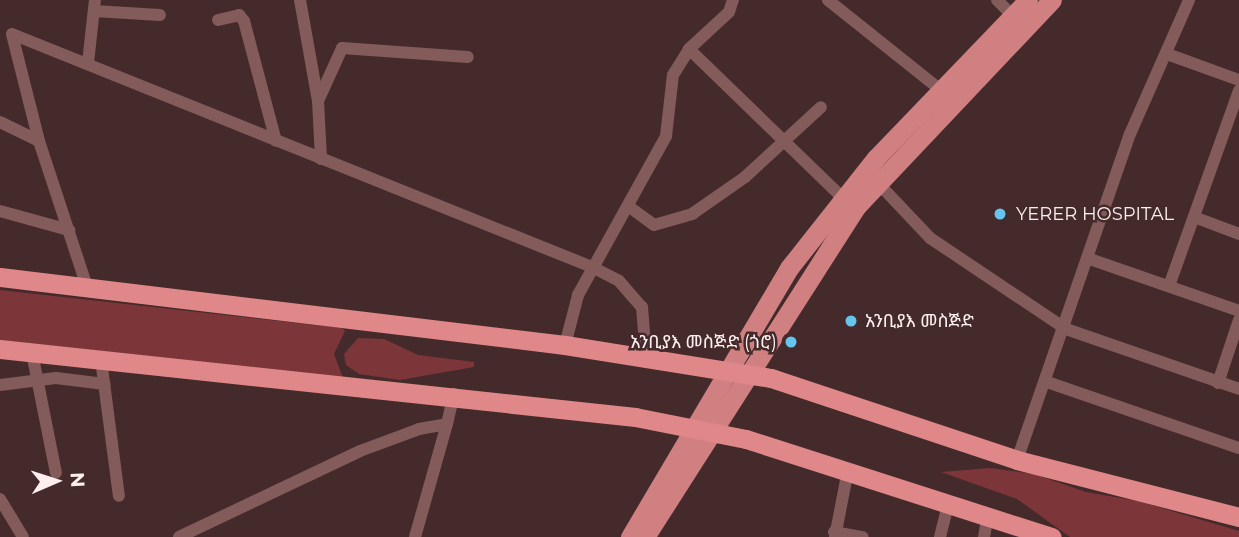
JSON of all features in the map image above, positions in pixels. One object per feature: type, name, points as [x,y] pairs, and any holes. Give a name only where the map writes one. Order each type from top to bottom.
[{"type":"highway","points":[[0,277],[89,290],[565,345],[747,374],[870,410],[1017,460],[1239,517]]},
{"type":"highway","points":[[0,349],[454,394],[635,417],[746,439],[988,514],[1052,537]]},
{"type":"main road","points":[[645,537],[702,431],[726,370],[789,268],[876,158],[1028,0]]},
{"type":"main road","points":[[630,537],[702,431],[747,374],[839,229],[878,183],[1052,0]]},
{"type":"street","points":[[300,0],[318,101],[321,159]]},
{"type":"street","points":[[565,345],[578,295],[666,136],[673,75],[689,49],[729,12],[733,0]]},
{"type":"street","points":[[828,0],[942,91]]},
{"type":"street","points":[[997,0],[1013,16]]},
{"type":"street","points":[[1017,460],[1066,329],[1087,258],[1130,134],[1189,0]]},
{"type":"street","points":[[88,63],[94,5],[160,15]]},
{"type":"street","points":[[218,20],[239,15],[244,21],[276,141]]},
{"type":"street","points":[[0,28],[592,267],[619,281],[642,307],[646,357]]},
{"type":"street","points":[[12,34],[39,141],[89,290]]},
{"type":"street","points":[[318,101],[342,48],[468,57]]},
{"type":"street","points":[[689,49],[843,198]]},
{"type":"street","points":[[1167,54],[1239,80]]},
{"type":"street","points":[[1169,286],[1239,90]]},
{"type":"street","points":[[628,206],[654,225],[692,214],[716,201],[821,107]]},
{"type":"street","points":[[0,122],[39,141]]},
{"type":"street","points":[[878,183],[929,238],[1066,329],[1239,390]]},
{"type":"street","points":[[0,211],[69,230]]},
{"type":"street","points":[[1194,217],[1239,234]]},
{"type":"street","points":[[1087,258],[1239,312]]},
{"type":"street","points":[[1218,383],[1239,320]]},
{"type":"street","points":[[32,353],[34,381],[56,473]]},
{"type":"street","points":[[101,360],[119,496]]},
{"type":"street","points":[[0,385],[34,381],[104,384]]},
{"type":"street","points":[[1047,382],[1239,448]]},
{"type":"street","points":[[415,537],[454,394]]},
{"type":"street","points":[[179,537],[360,451],[419,429],[447,424]]},
{"type":"street","points":[[848,470],[834,534],[863,537]]},
{"type":"street","points":[[0,499],[23,537]]},
{"type":"street","points":[[940,537],[949,502]]},
{"type":"street","points":[[984,537],[988,514]]},
{"type":"shaded area","points":[[0,290],[342,328],[345,331],[334,354],[343,378],[0,340]]},
{"type":"shaded area","points":[[358,338],[384,339],[418,355],[474,362],[474,367],[400,380],[359,374],[346,365],[344,354]]},
{"type":"shaded area","points":[[990,468],[1034,474],[1086,492],[1138,501],[1239,531],[1239,537],[1070,537],[1017,499],[941,472]]},
{"type":"place","name":"YERER HOSPITAL","points":[[1000,214]]},
{"type":"place","name":"አንቢያእ መስጅድ","points":[[851,321]]},
{"type":"place","name":"አንቢያእ መስጅድ (ጎሮ)","points":[[791,342]]}]
